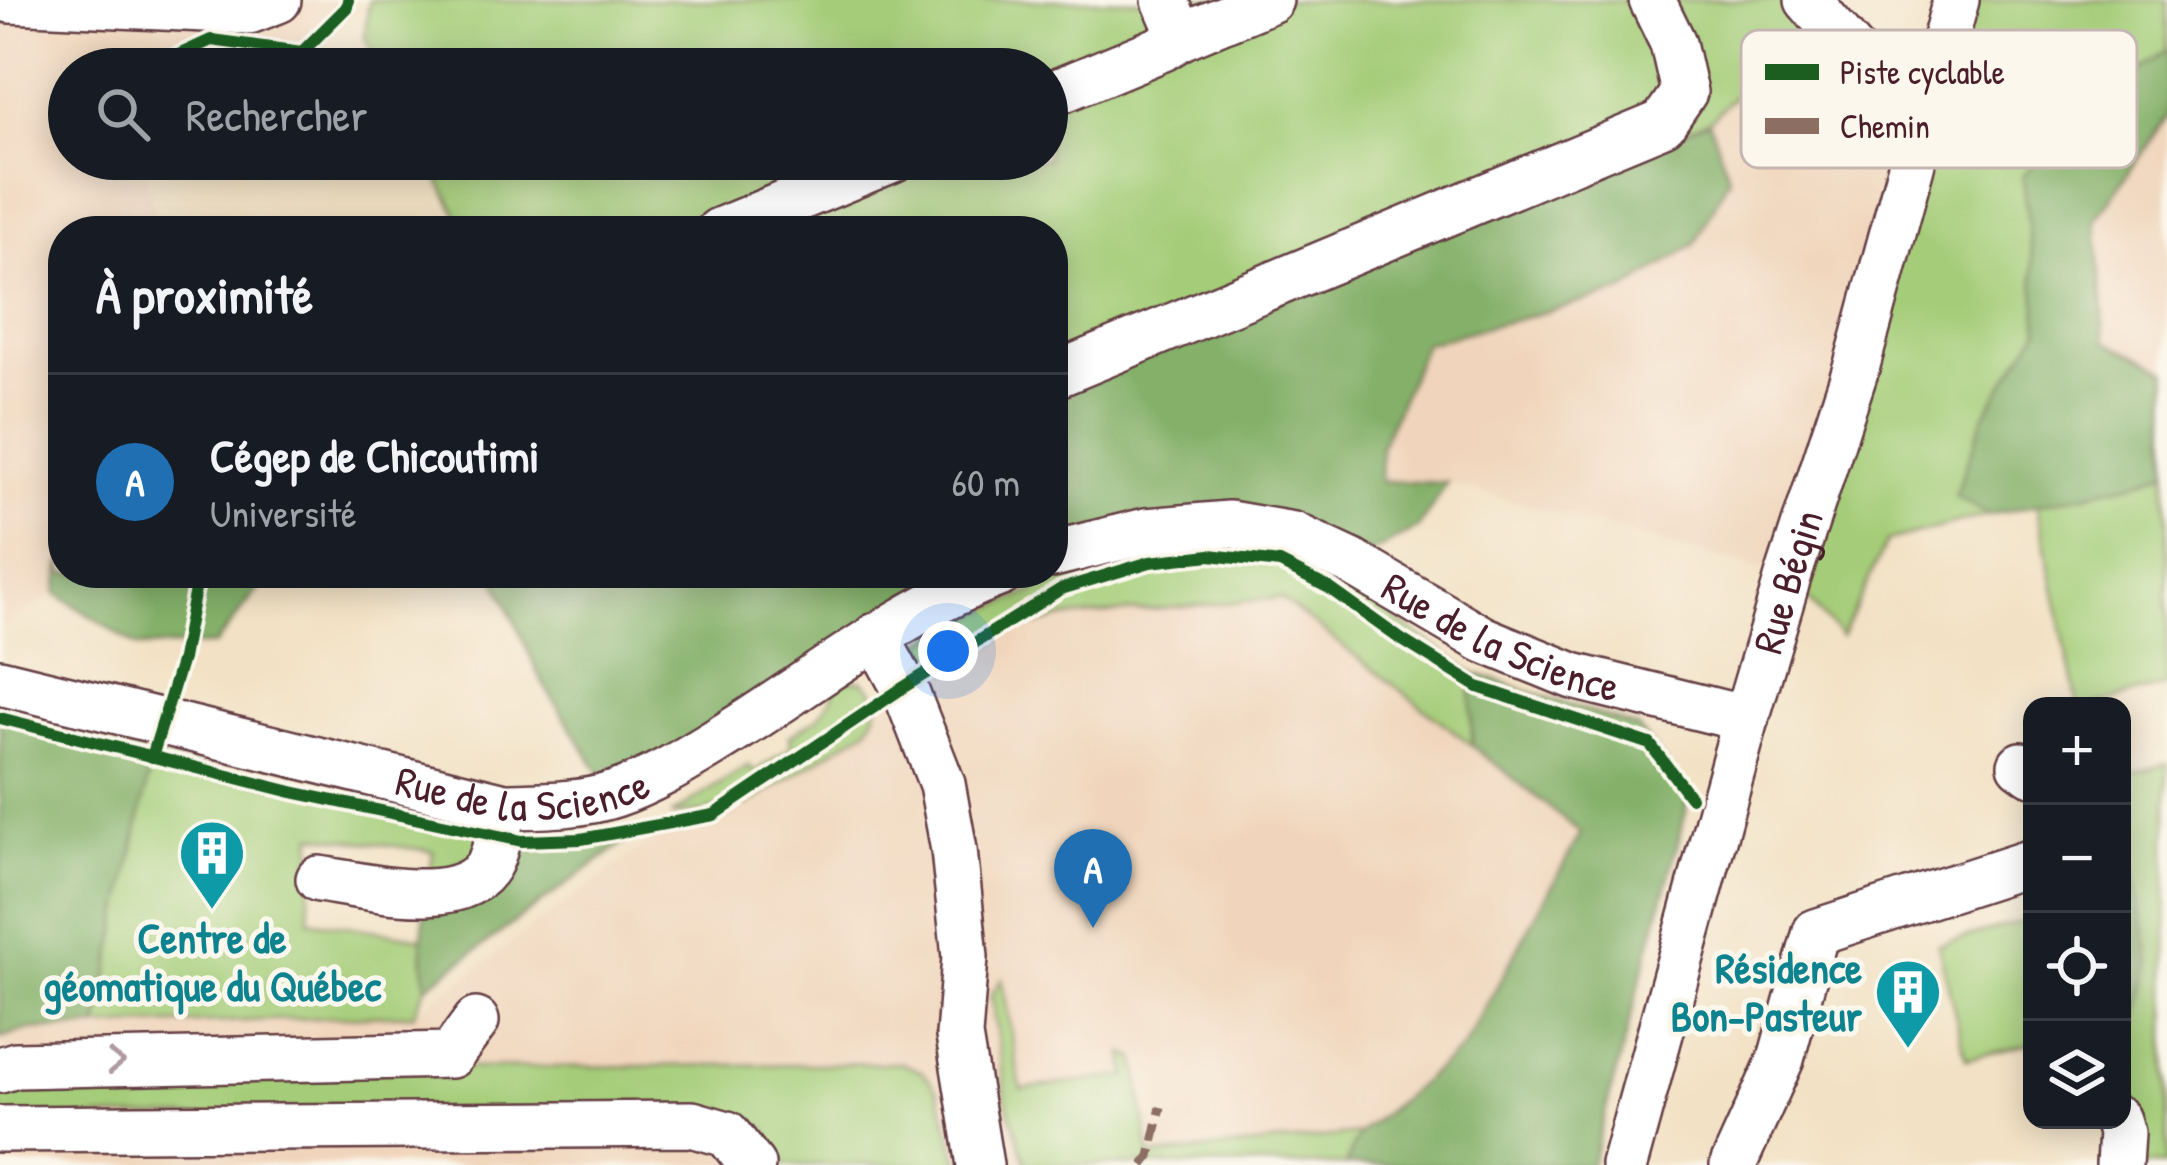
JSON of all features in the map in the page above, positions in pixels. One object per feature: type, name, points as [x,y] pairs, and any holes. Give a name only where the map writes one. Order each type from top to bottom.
[{"type":"street","points":[[10,0],[249,11],[278,0]]},
{"type":"street","points":[[1068,87],[1162,48],[1173,18],[1270,0]]},
{"type":"street","points":[[1068,370],[1664,122],[1684,92],[1673,43],[1652,0]]},
{"type":"street","points":[[1808,0],[1834,30]]},
{"type":"street","name":"Rue Bégin","points":[[1948,30],[1956,0]]},
{"type":"street","name":"Rue Bégin","points":[[1624,1165],[1745,719],[1857,365],[1911,168]]},
{"type":"street","points":[[821,212],[864,180]]},
{"type":"street","name":"Rue de la Science","points":[[1068,550],[1146,531],[1229,524],[1293,535],[1351,562],[1500,647],[1573,676],[1745,719]]},
{"type":"street","name":"Rue de la Science","points":[[0,682],[505,806],[556,805],[614,795],[677,765],[876,636],[963,588]]},
{"type":"street","points":[[876,636],[904,687],[942,784],[965,958],[959,1036],[980,1165]]},
{"type":"street","points":[[319,879],[417,892],[460,887],[489,865],[505,806]]},
{"type":"street","points":[[1733,1165],[1781,1059],[1816,932],[2023,865]]},
{"type":"street","points":[[0,1070],[16,1065],[451,1055],[476,1022]]},
{"type":"street","points":[[0,1130],[692,1124],[727,1134],[752,1165]]},
{"type":"street","points":[[2119,1165],[2120,1129]]},
{"type":"shaded area","points":[[0,0],[348,0],[347,7],[306,48],[211,40],[194,48],[48,48],[48,180],[147,180],[156,216],[48,216],[48,588],[57,588],[0,627]]},
{"type":"shaded area","points":[[1818,12],[1834,30],[1800,30]]},
{"type":"shaded area","points":[[1741,89],[1741,168],[1910,168],[1788,577],[1448,483],[1380,482],[1381,446],[1425,343],[1507,321],[1729,177],[1709,121]]},
{"type":"shaded area","points":[[2167,115],[2167,370],[2105,340],[2096,220],[2131,168],[2137,168],[2137,159]]},
{"type":"shaded area","points":[[1210,555],[1399,638],[1478,687],[1690,797],[1591,1165],[0,1165],[0,1038],[26,1030],[414,1014],[650,842],[714,815],[904,687],[1068,587]]},
{"type":"green space","points":[[369,0],[1808,0],[1818,12],[1800,30],[1741,30],[1741,89],[1709,121],[1068,389],[1068,216],[458,216],[439,180],[1068,180],[1068,48],[371,48],[365,37]]},
{"type":"green space","points":[[1956,0],[2167,0],[2167,115],[2137,159],[2137,30],[1947,30]]},
{"type":"green space","points":[[2167,50],[2167,115],[2137,159],[2137,71]]},
{"type":"green space","points":[[1709,121],[1729,177],[1695,244],[1622,292],[1425,343],[1381,446],[1380,481],[1447,483],[1419,527],[1351,562],[1293,535],[1068,553],[1068,389]]},
{"type":"green space","points":[[1907,168],[2131,168],[2096,220],[2105,340],[2167,370],[2167,686],[2124,697],[2076,697],[2037,502],[1887,541],[1841,636],[1788,577]]},
{"type":"green space","points":[[2030,168],[2131,168],[2096,220],[2105,340],[2167,370],[2167,472],[1989,515],[1955,496],[1985,414],[2039,329],[2023,176]]},
{"type":"green space","points":[[1228,544],[1277,551],[1330,573],[1471,672],[1472,745],[1280,598],[1063,618],[1007,632],[952,671],[922,667],[916,655],[922,643],[994,607],[1041,588],[1068,588],[1068,577],[1113,559],[1175,547]]},
{"type":"green space","points":[[57,588],[259,588],[215,645],[138,647],[56,593]]},
{"type":"green space","points":[[500,588],[975,588],[614,795],[542,682]]},
{"type":"green space","points":[[1471,672],[1638,728],[1690,797],[1591,1165],[1346,1165],[1359,1134],[1463,1048],[1581,833],[1472,745]]},
{"type":"green space","points":[[842,679],[863,681],[878,697],[867,729],[747,805],[670,816],[749,765],[754,772],[791,747],[790,736],[819,717],[833,695],[830,687]]},
{"type":"green space","points":[[0,718],[152,757],[98,1027],[26,1030],[0,1038]]},
{"type":"green space","points":[[152,757],[484,833],[480,854],[430,877],[433,851],[313,835],[309,920],[422,938],[426,987],[414,1014],[98,1027]]},
{"type":"green space","points":[[2167,763],[2167,1165],[2141,1165],[2126,1129],[2131,1129],[2131,773]]},
{"type":"green space","points":[[627,840],[426,987],[425,909],[513,850]]},
{"type":"green space","points":[[2131,856],[2151,964],[2138,1022],[2131,1024]]},
{"type":"green space","points":[[2023,921],[2023,1045],[1966,1059],[1938,945]]},
{"type":"green space","points":[[1002,979],[1021,1089],[1127,1076],[1124,1054],[1136,1058],[1150,1156],[1359,1134],[1346,1165],[1027,1165],[1007,1104],[991,995]]},
{"type":"green space","points":[[901,1063],[923,1072],[938,1091],[960,1165],[786,1165],[765,1128],[727,1115],[0,1118],[0,1086],[39,1073]]},
{"type":"marked path","points":[[1143,1165],[1150,1156],[1161,1107]]},
{"type":"cycle path","points":[[306,48],[347,7],[348,0]]},
{"type":"cycle path","points":[[194,48],[211,40],[272,48]]},
{"type":"cycle path","points":[[1068,587],[1150,562],[1210,555],[1280,563],[1329,588],[1478,687],[1650,744],[1690,797]]},
{"type":"cycle path","points":[[152,757],[182,659],[195,588]]},
{"type":"cycle path","points":[[0,718],[292,792],[522,841],[581,839],[714,815],[904,687],[1064,588]]},
{"type":"place","name":"Centre de géomatique du Québec","points":[[212,912]]},
{"type":"place","name":"Cégep de Chicoutimi","points":[[1093,928]]},
{"type":"place","name":"Résidence Bon-Pasteur","points":[[1908,1051]]}]
